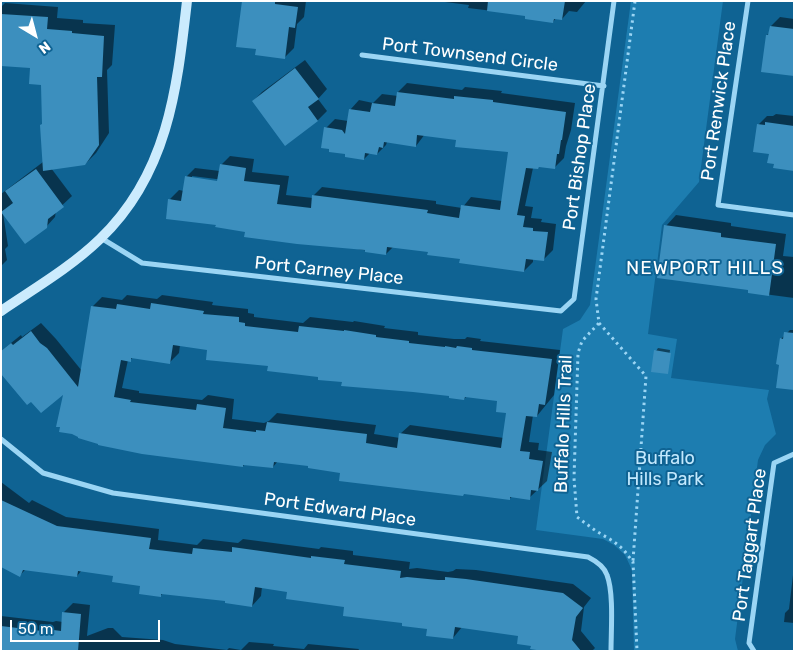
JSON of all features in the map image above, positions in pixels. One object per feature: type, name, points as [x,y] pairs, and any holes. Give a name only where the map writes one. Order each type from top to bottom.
[{"type":"street","points":[[1,310],[65,268],[101,238],[137,192],[164,138],[173,104],[187,1]]},
{"type":"street","name":"Port Bishop Place","points":[[561,311],[574,299],[614,1]]},
{"type":"street","name":"Port Renwick Place","points":[[748,1],[718,206],[794,215]]},
{"type":"street","name":"Port Townsend Circle","points":[[362,54],[604,86]]},
{"type":"street","name":"Port Carney Place","points":[[101,238],[142,263],[561,311]]},
{"type":"street","name":"Port Edward Place","points":[[1,439],[43,473],[113,493],[588,557],[599,562],[607,575],[610,595],[612,651]]},
{"type":"street","name":"Port Taggart Place","points":[[754,651],[749,643],[774,463],[794,454]]},
{"type":"path","points":[[635,1],[596,299],[600,323],[646,376],[633,562],[637,651]]},
{"type":"path","name":"Buffalo Hills Trail","points":[[600,323],[582,341],[578,353],[574,478],[577,516],[613,541],[633,562]]},
{"type":"green space","name":"Buffalo Hills Park","points":[[631,1],[723,1],[699,182],[662,225],[648,334],[677,339],[671,378],[769,390],[767,399],[776,434],[765,445],[758,460],[735,639],[738,651],[634,651],[632,570],[625,555],[614,545],[603,539],[536,530],[563,329],[580,320],[590,305]]},
{"type":"building","points":[[242,1],[275,1],[275,4],[298,7],[295,28],[289,27],[285,59],[255,55],[256,49],[236,47]]},
{"type":"building","points":[[488,1],[565,1],[562,20],[554,19],[553,23],[525,19],[525,16],[487,11]]},
{"type":"building","points":[[1,14],[48,17],[47,29],[104,36],[102,77],[97,77],[99,145],[85,165],[43,171],[40,125],[42,124],[41,85],[29,84],[30,68],[1,66]]},
{"type":"building","points":[[770,26],[794,29],[794,76],[761,72],[766,35],[768,35]]},
{"type":"building","points":[[295,68],[319,99],[308,107],[318,121],[285,146],[252,101]]},
{"type":"building","points":[[397,92],[454,99],[454,96],[493,100],[493,102],[566,112],[555,169],[526,168],[517,215],[525,216],[523,227],[533,228],[533,231],[548,232],[544,261],[526,259],[524,272],[459,263],[460,259],[427,255],[428,252],[387,247],[386,255],[365,252],[365,250],[244,237],[245,232],[215,227],[216,225],[166,219],[168,199],[181,201],[185,176],[217,181],[220,164],[246,168],[244,181],[280,185],[277,204],[311,208],[312,195],[428,210],[427,213],[459,218],[461,205],[500,210],[508,152],[455,147],[456,140],[417,135],[416,147],[384,142],[383,148],[379,147],[377,155],[365,153],[364,160],[345,157],[345,154],[329,152],[329,149],[321,148],[324,127],[342,130],[345,134],[349,109],[370,112],[372,103],[395,106]]},
{"type":"building","points":[[765,122],[794,126],[794,171],[773,168],[774,164],[767,163],[769,154],[753,152],[757,124],[765,125]]},
{"type":"building","points":[[36,169],[64,207],[48,219],[47,228],[25,244],[1,212],[13,203],[5,191]]},
{"type":"building","points":[[664,225],[721,233],[721,237],[776,244],[769,296],[748,293],[748,290],[657,278]]},
{"type":"building","points":[[151,303],[204,311],[203,314],[239,317],[239,322],[245,323],[245,326],[298,332],[299,326],[344,330],[376,335],[376,337],[409,341],[409,343],[456,348],[457,346],[472,348],[472,350],[552,359],[545,405],[539,404],[537,417],[526,416],[520,451],[530,452],[529,459],[543,461],[538,491],[531,490],[530,500],[510,497],[510,500],[464,494],[463,496],[339,481],[340,473],[308,468],[308,466],[274,462],[273,468],[243,465],[243,467],[142,454],[98,445],[72,434],[59,432],[60,427],[56,427],[63,395],[41,413],[31,402],[27,405],[1,374],[1,351],[11,343],[13,345],[31,331],[78,387],[91,306],[116,309],[117,304],[150,309]],"holes":[[[173,345],[207,350],[206,360],[268,366],[267,371],[318,377],[318,380],[342,382],[341,386],[449,396],[449,398],[464,400],[465,397],[497,401],[496,412],[506,413],[501,448],[399,433],[397,448],[366,443],[367,434],[267,422],[265,431],[256,430],[256,432],[223,428],[226,408],[197,404],[196,410],[130,402],[131,400],[114,397],[121,360],[131,362],[131,358],[170,364]]]},
{"type":"building","points":[[784,332],[794,333],[794,390],[776,388],[779,365],[776,364],[780,338],[783,339]]},
{"type":"building","points":[[654,350],[671,353],[668,374],[651,372]]},
{"type":"building","points":[[1,500],[57,526],[151,538],[149,549],[192,554],[193,548],[232,552],[232,547],[311,558],[311,556],[345,560],[344,564],[401,571],[400,578],[445,580],[445,577],[563,593],[583,608],[576,617],[572,640],[581,651],[530,649],[531,646],[517,644],[518,636],[455,627],[453,639],[426,636],[427,629],[402,626],[402,623],[343,616],[344,607],[286,599],[287,592],[255,587],[252,607],[225,603],[225,601],[161,594],[161,597],[139,594],[140,586],[112,582],[113,576],[78,571],[77,577],[23,570],[20,577],[1,567]]},
{"type":"building","points":[[62,612],[81,614],[78,651],[1,651],[1,626],[42,631],[46,629],[61,631]]},
{"type":"district","name":"NEWPORT HILLS","points":[[705,269]]}]
